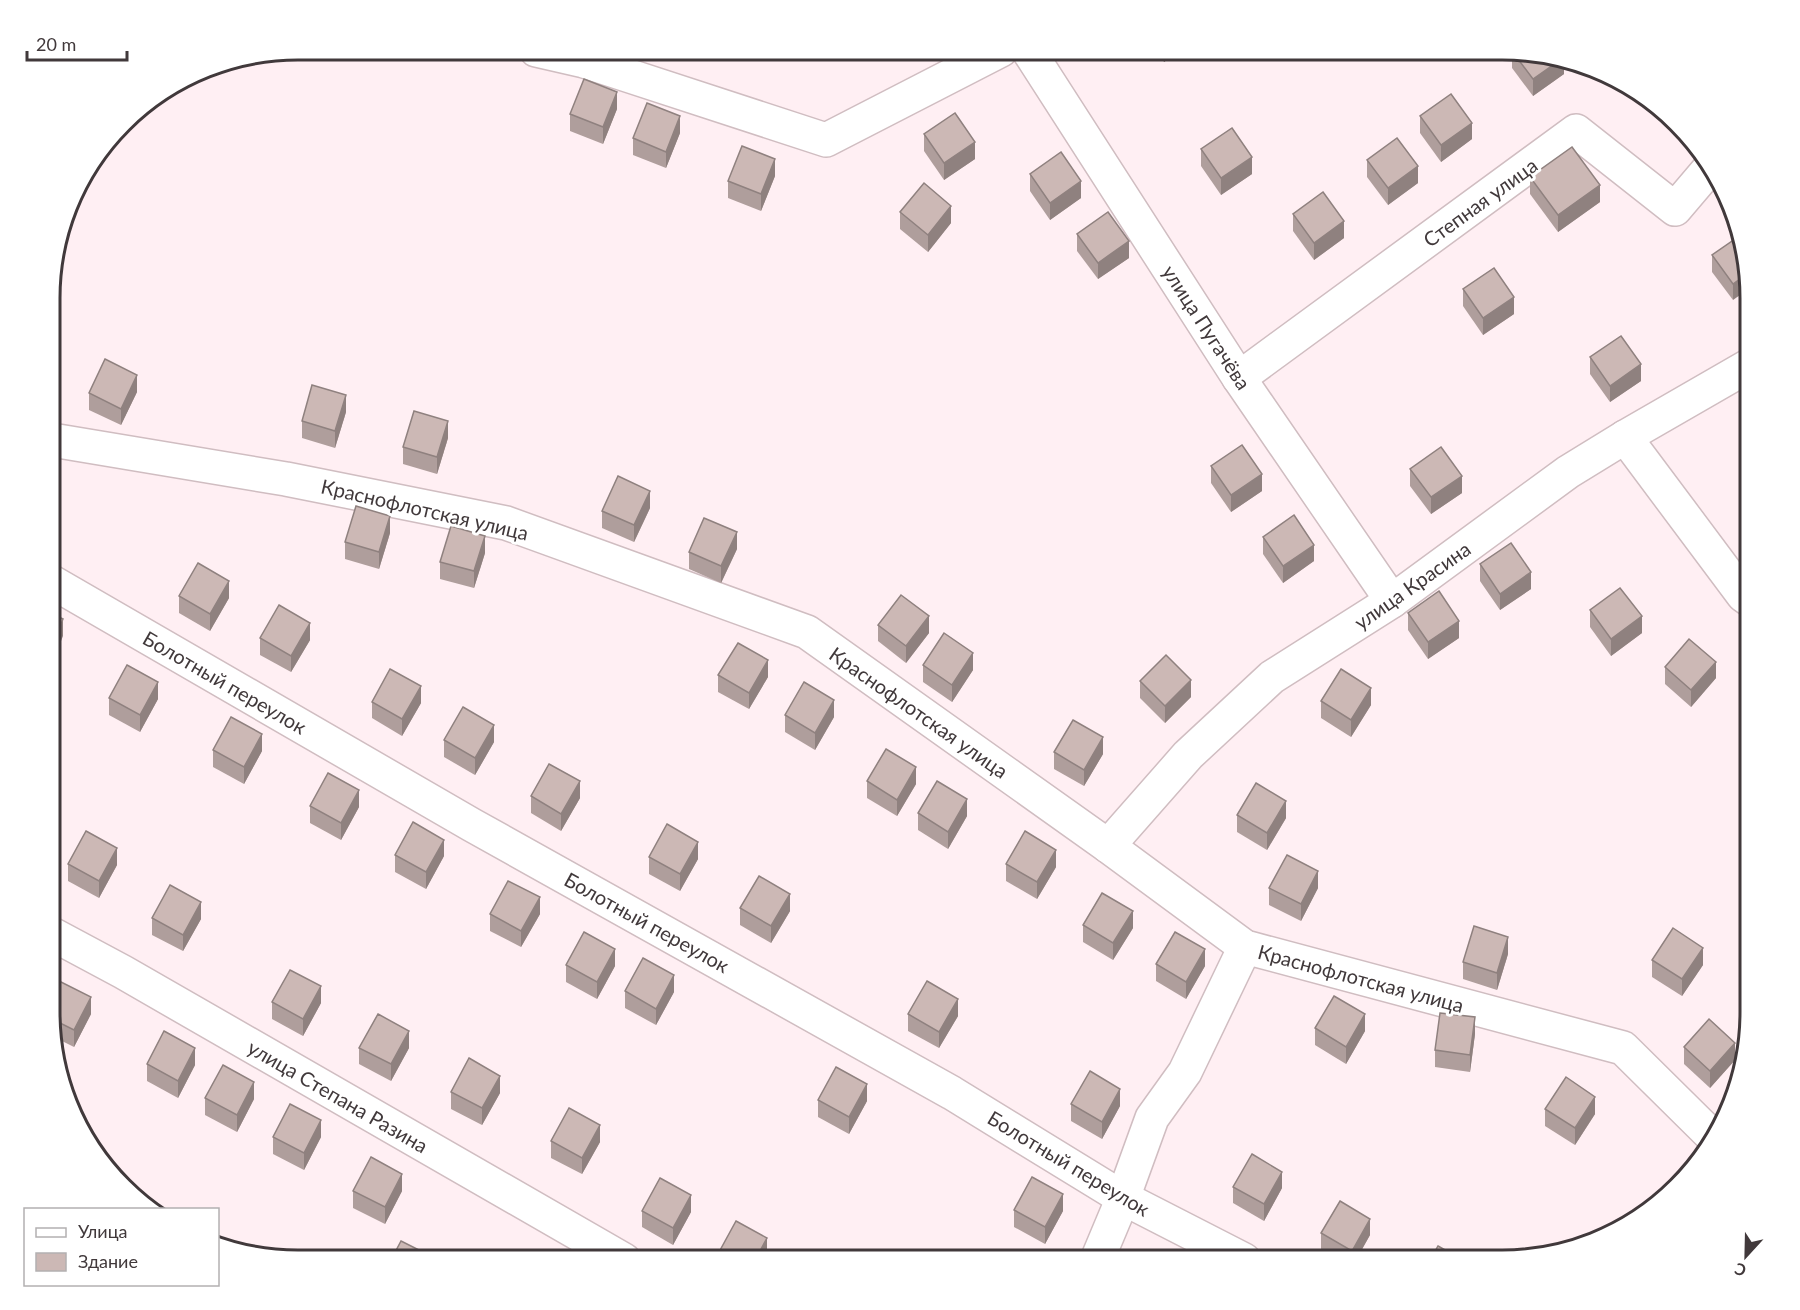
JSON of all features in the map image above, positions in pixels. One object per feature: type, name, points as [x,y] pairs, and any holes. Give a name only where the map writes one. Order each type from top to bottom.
[{"type":"street","points":[[580,60],[826,140],[982,60]]},
{"type":"street","name":"улица Пугачёва","points":[[1034,60],[1239,378],[1392,602]]},
{"type":"street","name":"Степная улица","points":[[1239,378],[1576,131],[1675,209],[1705,174]]},
{"type":"street","name":"улица Красина","points":[[1108,846],[1188,755],[1272,677],[1392,602],[1568,472],[1740,371]]},
{"type":"street","points":[[1626,436],[1740,591]]},
{"type":"street","name":"Краснофлотская улица","points":[[60,441],[286,479],[506,523],[807,632],[1108,846],[1245,947],[1623,1048],[1708,1132]]},
{"type":"street","name":"Болотный переулок","points":[[60,587],[461,819],[952,1093],[1123,1198],[1224,1250]]},
{"type":"street","name":"улица Степана Разина","points":[[60,938],[607,1250]]},
{"type":"street","points":[[1101,1250],[1152,1118],[1185,1072],[1245,947]]},
{"type":"building","points":[[1520,61],[1552,66],[1533,79]]},
{"type":"building","points":[[584,79],[617,92],[603,127],[570,114]]},
{"type":"building","points":[[1451,94],[1472,123],[1441,145],[1420,116]]},
{"type":"building","points":[[647,103],[680,116],[666,152],[633,138]]},
{"type":"building","points":[[955,113],[975,142],[944,163],[924,134]]},
{"type":"building","points":[[1232,128],[1252,157],[1221,178],[1201,149]]},
{"type":"building","points":[[1397,138],[1418,166],[1388,188],[1367,160]]},
{"type":"building","points":[[742,146],[775,159],[761,194],[728,181]]},
{"type":"building","points":[[1572,147],[1600,185],[1558,215],[1530,177]]},
{"type":"building","points":[[1061,152],[1081,181],[1050,203],[1030,174]]},
{"type":"building","points":[[924,183],[951,206],[928,235],[900,212]]},
{"type":"building","points":[[1323,192],[1344,221],[1314,243],[1293,214]]},
{"type":"building","points":[[1108,212],[1129,241],[1098,263],[1077,234]]},
{"type":"building","points":[[1733,241],[1739,280],[1733,284],[1712,255]]},
{"type":"building","points":[[1494,268],[1514,297],[1483,318],[1463,289]]},
{"type":"building","points":[[1621,336],[1641,364],[1610,386],[1590,357]]},
{"type":"building","points":[[105,359],[137,375],[121,409],[89,393]]},
{"type":"building","points":[[312,385],[346,395],[335,431],[302,421]]},
{"type":"building","points":[[414,411],[448,421],[437,457],[403,447]]},
{"type":"building","points":[[1242,445],[1262,474],[1231,495],[1211,466]]},
{"type":"building","points":[[1441,447],[1462,476],[1431,497],[1410,469]]},
{"type":"building","points":[[618,476],[650,491],[634,525],[602,511]]},
{"type":"building","points":[[356,506],[390,516],[379,552],[345,542]]},
{"type":"building","points":[[1294,515],[1314,545],[1283,566],[1263,537]]},
{"type":"building","points":[[704,518],[737,532],[721,566],[689,552]]},
{"type":"building","points":[[451,526],[485,536],[474,571],[440,562]]},
{"type":"building","points":[[1511,543],[1531,572],[1500,594],[1480,564]]},
{"type":"building","points":[[198,563],[229,581],[210,614],[179,596]]},
{"type":"building","points":[[1620,588],[1642,616],[1611,639],[1590,610]]},
{"type":"building","points":[[1439,591],[1459,621],[1428,642],[1408,613]]},
{"type":"building","points":[[901,595],[929,616],[906,646],[878,625]]},
{"type":"building","points":[[279,605],[310,623],[291,656],[260,638]]},
{"type":"building","points":[[944,633],[973,653],[952,685],[923,665]]},
{"type":"building","points":[[1689,639],[1716,662],[1691,690],[1665,667]]},
{"type":"building","points":[[738,643],[768,660],[749,693],[718,675]]},
{"type":"building","points":[[1166,655],[1191,680],[1165,706],[1140,681]]},
{"type":"building","points":[[127,665],[158,682],[140,715],[109,698]]},
{"type":"building","points":[[390,669],[421,686],[402,719],[372,702]]},
{"type":"building","points":[[1341,669],[1371,688],[1351,720],[1321,701]]},
{"type":"building","points":[[804,682],[834,700],[815,733],[785,715]]},
{"type":"building","points":[[463,707],[494,725],[475,758],[444,740]]},
{"type":"building","points":[[231,717],[262,734],[244,767],[213,750]]},
{"type":"building","points":[[1073,720],[1103,737],[1084,770],[1054,752]]},
{"type":"building","points":[[886,749],[916,767],[897,800],[867,781]]},
{"type":"building","points":[[549,764],[580,781],[561,814],[531,796]]},
{"type":"building","points":[[328,773],[359,790],[341,823],[310,806]]},
{"type":"building","points":[[937,781],[967,799],[948,832],[918,813]]},
{"type":"building","points":[[1256,783],[1286,801],[1267,833],[1237,815]]},
{"type":"building","points":[[413,822],[444,840],[426,872],[395,855]]},
{"type":"building","points":[[667,824],[698,842],[680,874],[649,857]]},
{"type":"building","points":[[86,831],[117,848],[99,881],[68,864]]},
{"type":"building","points":[[1025,831],[1056,850],[1037,882],[1006,864]]},
{"type":"building","points":[[1287,855],[1318,871],[1301,904],[1269,888]]},
{"type":"building","points":[[759,876],[790,894],[771,926],[740,908]]},
{"type":"building","points":[[508,881],[540,897],[521,931],[490,914]]},
{"type":"building","points":[[170,885],[201,902],[183,935],[152,918]]},
{"type":"building","points":[[1102,893],[1133,911],[1113,943],[1083,925]]},
{"type":"building","points":[[1474,926],[1508,937],[1497,973],[1463,962]]},
{"type":"building","points":[[1673,928],[1703,948],[1682,979],[1652,960]]},
{"type":"building","points":[[584,932],[615,949],[597,982],[566,965]]},
{"type":"building","points":[[1175,932],[1205,949],[1186,982],[1156,964]]},
{"type":"building","points":[[643,958],[674,975],[656,1009],[625,991]]},
{"type":"building","points":[[290,970],[321,986],[303,1019],[272,1002]]},
{"type":"building","points":[[927,981],[958,999],[939,1032],[908,1014]]},
{"type":"building","points":[[60,982],[91,997],[74,1030],[61,1023]]},
{"type":"building","points":[[1334,996],[1365,1014],[1346,1047],[1315,1028]]},
{"type":"building","points":[[1440,1013],[1475,1017],[1470,1055],[1435,1050]]},
{"type":"building","points":[[378,1014],[409,1031],[391,1064],[359,1048]]},
{"type":"building","points":[[1709,1019],[1735,1043],[1710,1071],[1684,1047]]},
{"type":"building","points":[[164,1031],[195,1048],[178,1081],[147,1064]]},
{"type":"building","points":[[469,1058],[500,1076],[482,1108],[451,1092]]},
{"type":"building","points":[[223,1065],[254,1082],[237,1115],[205,1098]]},
{"type":"building","points":[[836,1067],[867,1084],[849,1117],[818,1100]]},
{"type":"building","points":[[1090,1071],[1120,1089],[1102,1122],[1071,1104]]},
{"type":"building","points":[[1566,1077],[1595,1097],[1575,1128],[1545,1109]]},
{"type":"building","points":[[290,1104],[321,1120],[304,1153],[273,1137]]},
{"type":"building","points":[[569,1108],[600,1125],[582,1158],[551,1141]]},
{"type":"building","points":[[1252,1154],[1282,1172],[1264,1204],[1233,1187]]},
{"type":"building","points":[[371,1157],[402,1174],[385,1207],[353,1191]]},
{"type":"building","points":[[1032,1177],[1063,1194],[1045,1227],[1014,1210]]},
{"type":"building","points":[[660,1178],[691,1195],[673,1228],[642,1211]]},
{"type":"building","points":[[1340,1201],[1370,1219],[1353,1250],[1321,1233]]},
{"type":"building","points":[[736,1221],[767,1238],[760,1250],[720,1250]]},
{"type":"building","points":[[401,1241],[419,1250],[396,1250]]}]
